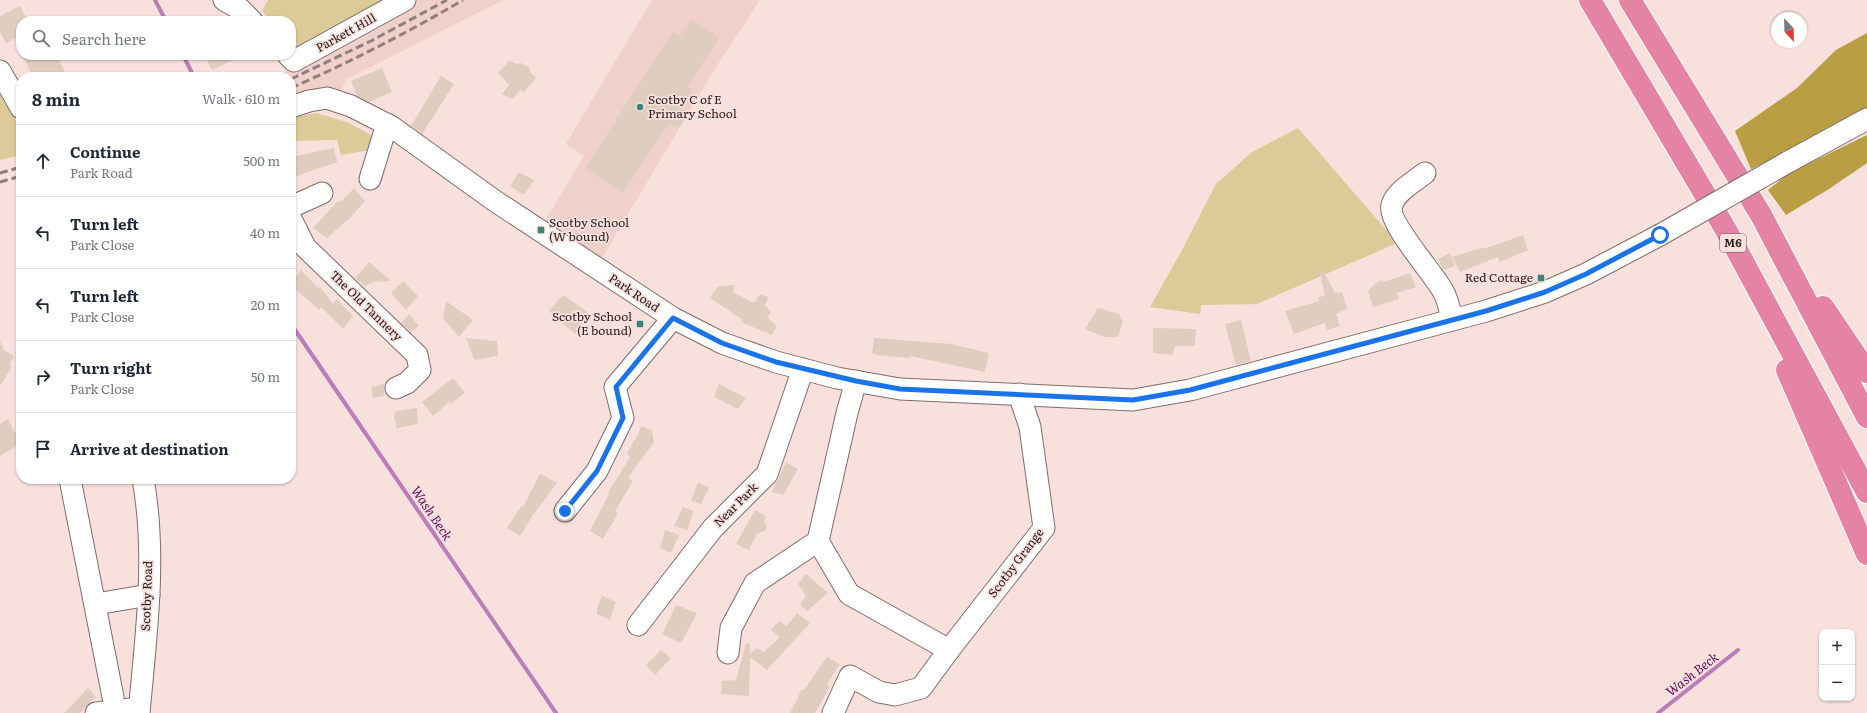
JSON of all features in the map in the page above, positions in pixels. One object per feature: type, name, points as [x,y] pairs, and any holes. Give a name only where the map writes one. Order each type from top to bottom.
[{"type":"highway","name":"M6","points":[[1590,0],[1726,230],[1867,492]]},
{"type":"highway","points":[[1630,0],[1761,215],[1867,372]]},
{"type":"highway","points":[[1761,215],[1867,417]]},
{"type":"highway","points":[[1726,230],[1867,554]]},
{"type":"street","points":[[224,0],[240,9],[247,16]]},
{"type":"street","name":"Parkett Hill","points":[[296,60],[405,0]]},
{"type":"street","points":[[0,71],[16,99]]},
{"type":"street","name":"Park Road","points":[[296,105],[309,101],[327,98],[351,106],[387,124],[495,200],[673,318],[722,343],[776,362],[803,369],[900,389],[1133,400],[1190,390],[1452,320],[1545,292],[1586,274],[1660,235],[1867,119]]},
{"type":"street","points":[[370,180],[387,124]]},
{"type":"street","points":[[1425,173],[1398,195],[1392,205],[1392,215],[1407,241],[1444,292],[1452,320]]},
{"type":"street","points":[[296,205],[322,193]]},
{"type":"street","name":"The Old Tannery","points":[[296,229],[305,247],[417,354],[420,370],[407,383],[396,388]]},
{"type":"street","points":[[565,511],[597,471],[623,418],[616,387],[673,318]]},
{"type":"street","name":"Near Park","points":[[638,625],[713,528],[767,474],[803,369]]},
{"type":"street","points":[[728,653],[731,628],[755,583],[818,541],[856,381]]},
{"type":"street","name":"Scotby Grange","points":[[833,713],[850,676],[879,692],[895,695],[921,688],[1044,528],[1030,427],[1019,394]]},
{"type":"street","points":[[71,484],[96,604],[113,697]]},
{"type":"street","name":"Scotby Road","points":[[139,710],[149,595],[148,507],[144,484]]},
{"type":"street","points":[[818,541],[849,594],[949,650]]},
{"type":"street","points":[[96,604],[149,595]]},
{"type":"street","points":[[96,713],[139,710]]},
{"type":"shaded area","points":[[268,0],[398,0],[300,54],[296,49],[296,16],[266,16],[262,11]]},
{"type":"shaded area","points":[[414,0],[503,0],[347,79],[338,95],[296,99],[296,72],[284,72],[347,41]]},
{"type":"shaded area","name":"Scotby C of E Primary School","points":[[652,0],[760,0],[714,70],[602,258],[544,223],[584,156],[566,144]]},
{"type":"shaded area","points":[[1867,33],[1867,113],[1751,169],[1735,131],[1797,88],[1836,50]]},
{"type":"shaded area","points":[[0,95],[16,121],[16,156],[0,160]]},
{"type":"shaded area","points":[[316,113],[347,122],[371,135],[376,149],[341,155],[337,140],[296,141],[296,117]]},
{"type":"shaded area","points":[[1298,128],[1388,232],[1395,244],[1257,304],[1201,305],[1200,314],[1150,307],[1181,252],[1216,184],[1252,152]]},
{"type":"shaded area","points":[[1867,135],[1867,163],[1829,189],[1786,215],[1768,190],[1789,173]]},
{"type":"building","points":[[20,6],[25,16],[16,16],[16,38],[6,43],[0,32],[0,16]]},
{"type":"building","points":[[691,19],[719,38],[687,87],[692,90],[681,107],[689,112],[678,129],[669,123],[623,193],[585,168],[673,32],[680,36]]},
{"type":"building","points":[[24,60],[59,60],[65,72],[30,72]]},
{"type":"building","points":[[207,60],[233,60],[212,70]]},
{"type":"building","points":[[509,61],[517,64],[521,63],[530,68],[530,72],[536,78],[524,92],[520,90],[513,99],[502,94],[509,85],[498,73]]},
{"type":"building","points":[[382,68],[392,92],[369,102],[357,96],[351,81]]},
{"type":"building","points":[[441,76],[454,84],[422,134],[411,126]]},
{"type":"building","points":[[334,148],[337,162],[296,176],[296,156]]},
{"type":"building","points":[[519,172],[534,180],[524,195],[510,186]]},
{"type":"building","points":[[354,188],[365,201],[352,216],[327,238],[313,228],[337,202],[342,201]]},
{"type":"building","points":[[1523,235],[1528,250],[1500,262],[1498,257],[1460,272],[1452,257],[1484,247],[1484,249]]},
{"type":"building","points":[[1450,253],[1455,266],[1443,270],[1438,259]]},
{"type":"building","points":[[369,262],[391,281],[373,282],[365,286],[355,278]]},
{"type":"building","points":[[301,270],[318,288],[320,287],[333,304],[337,299],[353,316],[343,329],[321,307],[319,310],[296,289],[296,278]]},
{"type":"building","points":[[1323,270],[1335,293],[1342,292],[1347,309],[1336,314],[1340,326],[1327,330],[1325,323],[1294,334],[1285,311],[1319,301],[1318,298],[1325,295],[1319,271]]},
{"type":"building","points":[[1410,273],[1416,287],[1397,293],[1399,299],[1373,307],[1368,291],[1376,283],[1382,280],[1384,282]]},
{"type":"building","points":[[403,281],[418,296],[406,310],[391,293]]},
{"type":"building","points":[[735,285],[733,292],[754,303],[760,294],[769,297],[765,305],[771,312],[767,317],[777,326],[772,335],[741,322],[743,320],[710,298],[718,286]]},
{"type":"building","points":[[563,295],[589,313],[575,334],[549,311]]},
{"type":"building","points":[[446,301],[473,320],[459,337],[443,318]]},
{"type":"building","points":[[1098,308],[1119,314],[1123,322],[1118,337],[1104,337],[1085,329]]},
{"type":"building","points":[[409,314],[419,326],[411,332],[401,323]]},
{"type":"building","points":[[1241,320],[1251,361],[1236,365],[1225,324]]},
{"type":"building","points":[[1153,328],[1196,329],[1195,346],[1175,346],[1172,355],[1153,353]]},
{"type":"building","points":[[466,338],[497,341],[498,356],[474,360]]},
{"type":"building","points":[[874,338],[951,344],[989,353],[985,372],[910,356],[910,358],[876,355],[872,353]]},
{"type":"building","points":[[0,341],[4,350],[14,356],[10,364],[11,368],[0,386]]},
{"type":"building","points":[[453,378],[465,393],[450,404],[449,402],[433,416],[422,402]]},
{"type":"building","points":[[384,384],[385,396],[373,398],[371,387]]},
{"type":"building","points":[[719,384],[746,398],[738,409],[714,397]]},
{"type":"building","points":[[417,408],[418,424],[397,428],[394,416],[396,411]]},
{"type":"building","points":[[8,419],[16,432],[16,446],[0,456],[0,424]]},
{"type":"building","points":[[642,426],[652,431],[654,442],[628,478],[633,481],[615,511],[618,513],[603,539],[590,531],[609,494],[608,493],[630,457],[627,454]]},
{"type":"building","points":[[786,462],[798,469],[783,495],[772,492]]},
{"type":"building","points":[[540,474],[557,483],[533,515],[520,536],[507,528],[521,506],[523,507]]},
{"type":"building","points":[[698,482],[709,488],[701,504],[691,501]]},
{"type":"building","points":[[683,507],[694,511],[687,530],[674,526]]},
{"type":"building","points":[[755,510],[766,516],[764,522],[767,525],[765,531],[757,533],[749,550],[736,544]]},
{"type":"building","points":[[665,530],[679,535],[671,553],[660,548]]},
{"type":"building","points":[[806,574],[828,593],[807,611],[800,604],[806,596],[798,584]]},
{"type":"building","points":[[602,596],[616,602],[610,620],[597,614],[597,608]]},
{"type":"building","points":[[676,605],[697,613],[681,643],[662,634]]},
{"type":"building","points":[[797,613],[810,623],[767,670],[750,657],[749,696],[721,694],[722,681],[736,680],[746,643],[750,644],[750,654],[757,648],[764,652],[780,637],[771,630],[779,621],[787,626]]},
{"type":"building","points":[[661,650],[671,658],[655,675],[646,665]]},
{"type":"building","points":[[827,657],[840,664],[827,684],[830,687],[815,713],[790,713],[802,689],[804,690]]},
{"type":"building","points":[[88,688],[96,697],[80,713],[64,713]]},
{"type":"waterway","name":"Wash Beck","points":[[155,0],[163,16]]},
{"type":"waterway","name":"Wash Beck","points":[[186,60],[192,72]]},
{"type":"waterway","name":"Wash Beck","points":[[296,331],[556,713]]},
{"type":"waterway","name":"Wash Beck","points":[[1658,713],[1738,650]]},
{"type":"railway","points":[[296,77],[371,41],[447,0]]},
{"type":"railway","points":[[296,86],[378,47],[463,0]]},
{"type":"railway","points":[[0,173],[16,168]]},
{"type":"railway","points":[[0,182],[16,177]]},
{"type":"place","name":"Scotby C of E Primary School","points":[[640,107]]},
{"type":"place","name":"Scotby School (W bound)","points":[[541,230]]},
{"type":"place","name":"Red Cottage","points":[[1541,278]]},
{"type":"place","name":"Scotby School (E bound)","points":[[640,324]]},
{"type":"route","points":[[565,511],[597,471],[623,418],[616,387],[673,318],[722,343],[776,362],[836,378],[900,389],[1133,400],[1190,390],[1486,311],[1545,292],[1586,274],[1660,235]]}]
